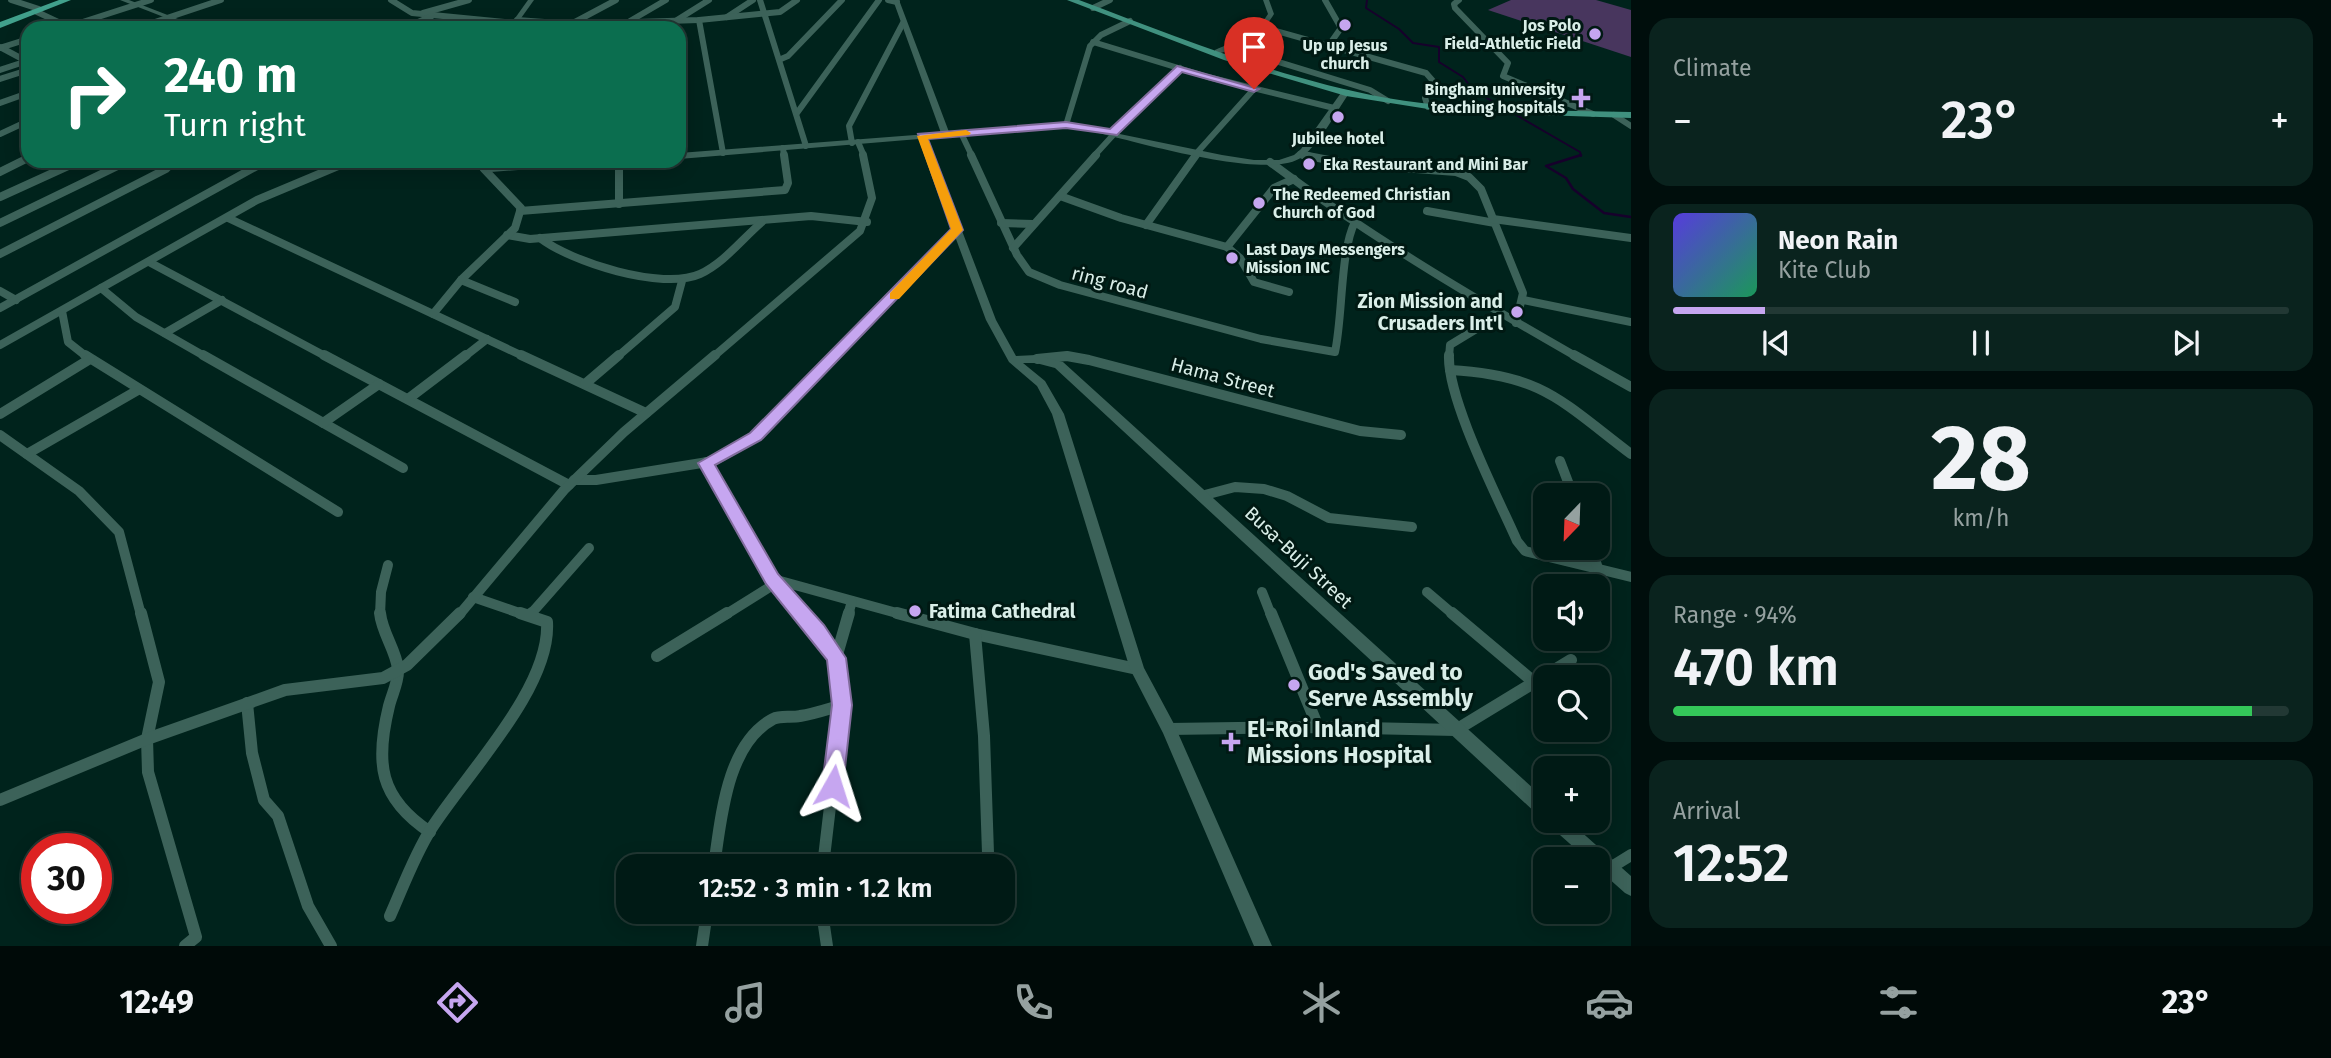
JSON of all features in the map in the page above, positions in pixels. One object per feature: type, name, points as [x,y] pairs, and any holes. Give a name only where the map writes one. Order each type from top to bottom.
[{"type":"highway","points":[[38,10],[61,0]]},
{"type":"highway","points":[[0,24],[67,0]]},
{"type":"main road","points":[[1072,0],[1193,43],[1229,49],[1251,64],[1346,92],[1388,101],[1501,113],[1631,115]]},
{"type":"street","points":[[11,0],[57,21]]},
{"type":"street","points":[[123,0],[177,21]]},
{"type":"street","points":[[87,21],[151,0]]},
{"type":"street","points":[[159,21],[221,0]]},
{"type":"street","points":[[391,0],[408,12],[485,21]]},
{"type":"street","points":[[421,13],[469,0]]},
{"type":"street","points":[[516,21],[531,0]]},
{"type":"street","points":[[578,21],[616,0]]},
{"type":"street","points":[[631,21],[666,0]]},
{"type":"street","points":[[676,20],[709,0]]},
{"type":"street","points":[[726,18],[752,0]]},
{"type":"street","points":[[760,0],[781,59],[806,146]]},
{"type":"street","points":[[669,21],[780,12],[797,0]]},
{"type":"street","points":[[781,59],[788,57],[842,0]]},
{"type":"street","points":[[797,113],[879,0]]},
{"type":"street","points":[[1093,8],[1110,0]]},
{"type":"street","points":[[1229,49],[1262,27],[1271,14],[1266,0]]},
{"type":"street","points":[[1325,0],[1341,28],[1339,35],[1329,45]]},
{"type":"street","points":[[1460,0],[1454,4],[1455,8],[1508,63],[1503,76],[1593,114]]},
{"type":"street","points":[[894,1],[946,134]]},
{"type":"street","points":[[420,21],[432,16]]},
{"type":"street","points":[[699,20],[723,153]]},
{"type":"street","points":[[1066,125],[1084,56],[1093,42],[1130,21]]},
{"type":"street","points":[[0,800],[148,739],[285,690],[351,684],[383,678],[398,670],[455,619],[571,482],[646,413],[860,231],[871,216],[874,195],[871,174],[849,126],[903,23]]},
{"type":"street","points":[[1262,27],[1426,73],[1433,81],[1432,89],[1425,98],[1428,107]]},
{"type":"street","points":[[0,48],[21,41]]},
{"type":"street","points":[[1093,42],[1254,89],[1334,108]]},
{"type":"street","points":[[0,48],[21,59]]},
{"type":"street","points":[[1229,49],[1370,90],[1382,94],[1388,101]]},
{"type":"street","points":[[0,70],[21,64]]},
{"type":"street","points":[[1013,248],[1114,133],[1180,68]]},
{"type":"street","points":[[0,79],[21,72]]},
{"type":"street","points":[[1146,225],[1196,154],[1254,89]]},
{"type":"street","points":[[686,156],[1066,125],[1114,133],[1196,154],[1270,162],[1288,161],[1300,154],[1346,92]]},
{"type":"street","points":[[0,103],[21,96]]},
{"type":"street","points":[[1614,115],[1631,126]]},
{"type":"street","points":[[0,134],[21,124]]},
{"type":"street","name":"ring road","points":[[961,133],[1013,248],[1029,272],[1060,285],[1261,339],[1335,352],[1342,318],[1348,236],[1355,222]]},
{"type":"street","points":[[922,136],[991,320],[1013,360],[1041,384],[1058,414],[1137,670],[1169,729],[1263,946]]},
{"type":"street","points":[[520,211],[785,190],[788,183],[783,148]]},
{"type":"street","points":[[1300,154],[1338,162],[1461,173],[1481,189],[1524,300],[1516,323]]},
{"type":"street","points":[[1288,161],[1292,178]]},
{"type":"street","points":[[0,172],[21,162]]},
{"type":"street","points":[[1270,162],[1355,222],[1501,314],[1631,387]]},
{"type":"street","points":[[0,197],[64,168]]},
{"type":"street","points":[[0,223],[114,168]]},
{"type":"street","points":[[0,254],[167,168]]},
{"type":"street","points":[[0,308],[253,168]]},
{"type":"street","points":[[0,345],[269,195],[333,168]]},
{"type":"street","points":[[484,169],[498,168]]},
{"type":"street","points":[[618,204],[619,168]]},
{"type":"street","points":[[433,314],[461,280],[514,228],[520,211],[521,208],[484,169]]},
{"type":"street","points":[[1227,247],[1274,188],[1292,178]]},
{"type":"street","points":[[1060,196],[1146,225],[1227,247],[1240,258],[1254,282],[1289,292]]},
{"type":"street","points":[[1427,211],[1631,238]]},
{"type":"street","points":[[507,235],[540,238],[811,216],[867,222]]},
{"type":"street","points":[[228,218],[646,413]]},
{"type":"street","points":[[540,238],[553,250],[587,263],[682,281],[700,275],[762,221]]},
{"type":"street","points":[[1001,223],[1033,224]]},
{"type":"street","points":[[149,262],[571,482],[706,463],[756,437],[957,230]]},
{"type":"street","points":[[461,280],[515,302]]},
{"type":"street","points":[[584,384],[675,306],[682,281]]},
{"type":"street","points":[[101,288],[136,317],[403,468]]},
{"type":"street","points":[[0,291],[16,300]]},
{"type":"street","points":[[165,333],[222,300]]},
{"type":"street","points":[[1524,300],[1631,322]]},
{"type":"street","points":[[62,311],[68,342],[90,359],[338,512]]},
{"type":"street","points":[[1501,314],[1450,345],[1450,370],[1483,460],[1521,547],[1534,555],[1631,577]]},
{"type":"street","points":[[408,399],[487,339]]},
{"type":"street","name":"Hama Street","points":[[1036,359],[1067,356],[1089,360],[1360,431],[1401,435]]},
{"type":"street","points":[[0,414],[90,359]]},
{"type":"street","name":"Busa-Buji Street","points":[[1013,360],[1036,359],[1059,365],[1533,799]]},
{"type":"street","points":[[1450,370],[1503,375],[1546,390],[1631,454]]},
{"type":"street","points":[[323,423],[380,384]]},
{"type":"street","points":[[27,454],[138,390]]},
{"type":"street","points":[[0,435],[89,499],[107,515],[119,532],[159,682],[148,739],[148,772],[196,937],[185,946]]},
{"type":"street","points":[[1560,461],[1568,483]]},
{"type":"street","points":[[706,463],[774,581],[818,631],[836,658]]},
{"type":"street","points":[[1201,496],[1235,487],[1264,489],[1287,496],[1329,518],[1412,527]]},
{"type":"street","points":[[530,615],[589,548]]},
{"type":"street","points":[[1596,560],[1600,571]]},
{"type":"street","points":[[388,565],[379,593],[384,634],[398,670],[381,735],[381,762],[385,782],[397,805],[407,819],[430,832]]},
{"type":"street","points":[[657,656],[774,581],[975,634],[1137,670]]},
{"type":"street","points":[[1262,592],[1318,727]]},
{"type":"street","points":[[1427,592],[1533,680]]},
{"type":"street","points":[[390,916],[430,832],[533,682],[550,643],[550,628],[547,622],[473,597]]},
{"type":"street","points":[[824,854],[842,705],[836,658],[852,601]]},
{"type":"street","points":[[975,634],[984,736],[988,853]]},
{"type":"street","points":[[1564,665],[1572,660]]},
{"type":"street","points":[[1169,729],[1318,727],[1456,730],[1533,683]]},
{"type":"street","points":[[247,703],[252,752],[264,800],[278,816],[308,906],[331,946]]},
{"type":"street","points":[[716,854],[723,804],[749,743],[768,722],[777,717],[794,717],[842,705]]},
{"type":"street","points":[[1571,833],[1586,847]]},
{"type":"street","points":[[1631,855],[1610,868],[1631,887]]},
{"type":"street","points":[[702,946],[705,924]]},
{"type":"street","points":[[824,924],[828,946]]},
{"type":"shaded area","name":"Jos Polo Field-Athletic Field","points":[[1511,0],[1596,0],[1631,10],[1631,57],[1488,10]]},
{"type":"waterway","points":[[1367,0],[1366,8],[1399,29],[1413,43],[1439,47],[1439,62],[1463,77],[1473,90],[1580,152],[1581,155]]},
{"type":"waterway","points":[[1581,155],[1546,166],[1566,178],[1573,189],[1604,213],[1631,217]]},
{"type":"slow traffic","points":[[895,296],[957,230],[922,136],[966,133]]},
{"type":"place","name":"Up up Jesus church","points":[[1345,25]]},
{"type":"place","name":"Jos Polo Field-Athletic Field","points":[[1595,34]]},
{"type":"place","name":"Bingham university teaching hospitals","points":[[1581,98]]},
{"type":"place","name":"Jubilee hotel","points":[[1338,117]]},
{"type":"place","name":"Eka Restaurant and Mini Bar","points":[[1309,164]]},
{"type":"place","name":"The Redeemed Christian Church of God","points":[[1259,203]]},
{"type":"place","name":"Last Days Messengers Mission INC","points":[[1232,258]]},
{"type":"place","name":"Zion Mission and Crusaders Int'l","points":[[1517,312]]},
{"type":"place","name":"Fatima Cathedral","points":[[915,611]]},
{"type":"place","name":"God's Saved to Serve Assembly","points":[[1294,685]]},
{"type":"place","name":"El-Roi Inland Missions Hospital","points":[[1231,742]]},
{"type":"route","points":[[833,786],[842,705],[836,658],[818,631],[772,579],[706,463],[756,437],[957,230],[922,136],[1066,125],[1113,133],[1180,68],[1254,89]]}]
